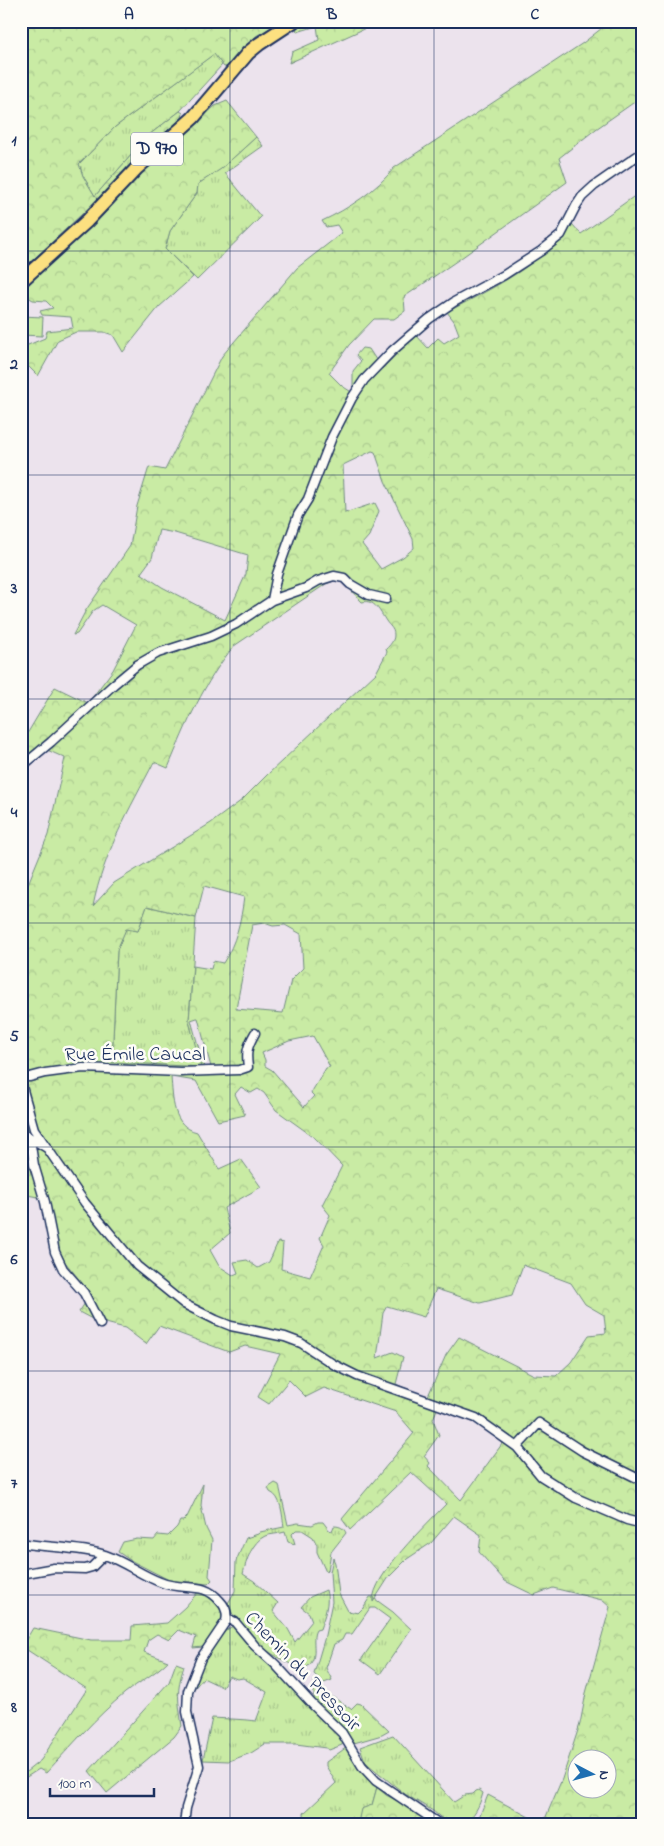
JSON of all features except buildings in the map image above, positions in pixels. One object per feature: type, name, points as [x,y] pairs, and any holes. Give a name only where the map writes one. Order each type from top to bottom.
[{"type":"main road","name":"D 970","points":[[21,281],[87,221],[137,168],[193,118],[248,54],[259,44],[294,21]]},
{"type":"street","points":[[272,600],[277,574],[298,515],[308,498],[332,437],[352,398],[364,380],[392,351],[429,319],[454,302],[504,275],[541,251],[561,235],[576,206],[588,192],[643,152]]},
{"type":"street","points":[[21,768],[137,665],[158,653],[211,636],[236,624],[272,600],[334,576],[344,578],[350,584],[369,595],[386,599]]},
{"type":"street","name":"Rue Émile Caucal","points":[[21,1077],[83,1068],[187,1072],[239,1070],[248,1067],[248,1045],[254,1033]]},
{"type":"street","points":[[21,1083],[34,1129],[85,1203],[137,1266],[184,1304],[232,1326],[285,1337],[301,1343],[332,1364],[357,1376],[476,1418],[517,1447],[542,1476],[576,1498],[627,1520],[643,1524]]},
{"type":"street","points":[[21,1132],[48,1149]]},
{"type":"street","points":[[30,1139],[34,1165],[45,1202],[55,1252],[63,1269],[84,1293],[100,1324]]},
{"type":"street","points":[[517,1447],[539,1422],[582,1451],[643,1481]]},
{"type":"street","points":[[21,1543],[104,1555],[160,1582],[181,1588],[207,1589],[223,1604],[227,1611],[227,1618],[201,1658],[188,1692],[187,1712],[199,1766],[186,1808],[184,1825]]},
{"type":"street","points":[[21,1574],[54,1568],[85,1569],[92,1567],[104,1555]]},
{"type":"street","name":"Chemin du Pressoir","points":[[227,1618],[235,1622],[255,1646],[342,1733],[362,1766],[376,1781],[442,1825]]},
{"type":"green space","points":[[21,21],[283,21],[256,36],[230,66],[224,67],[214,54],[115,127],[79,164],[83,176],[95,196],[149,135],[180,111],[183,113],[182,118],[151,145],[97,200],[21,271]]},
{"type":"green space","points":[[310,21],[381,21],[289,63],[292,52],[319,40],[317,26],[297,32],[296,27]]},
{"type":"green space","points":[[598,21],[643,21],[643,96],[559,158],[567,182],[404,297],[405,311],[394,319],[374,319],[349,345],[329,373],[342,386],[353,393],[353,371],[361,361],[356,355],[362,348],[369,349],[382,369],[416,335],[428,348],[438,338],[444,343],[459,334],[454,321],[447,312],[498,285],[530,264],[560,239],[572,224],[581,234],[643,190],[643,1825],[469,1825],[480,1815],[488,1795],[531,1818],[545,1819],[566,1767],[566,1798],[616,1798],[616,1748],[572,1748],[610,1607],[602,1600],[553,1588],[534,1595],[505,1581],[479,1552],[481,1535],[454,1516],[431,1543],[407,1559],[389,1577],[373,1602],[375,1591],[381,1578],[391,1564],[446,1504],[411,1472],[350,1530],[342,1519],[414,1433],[396,1412],[324,1388],[306,1397],[289,1380],[269,1404],[258,1397],[280,1354],[245,1346],[229,1352],[159,1326],[146,1344],[125,1328],[94,1320],[79,1312],[91,1294],[65,1262],[58,1247],[48,1205],[38,1197],[21,1194],[21,901],[48,835],[65,758],[45,749],[21,763],[21,744],[55,687],[88,703],[113,670],[136,625],[102,605],[93,611],[77,634],[73,635],[86,610],[130,546],[137,506],[149,467],[165,470],[222,356],[297,268],[342,233],[337,225],[326,227],[322,221],[342,211],[361,198],[379,184],[394,168],[583,43],[602,28]],"holes":[[[372,451],[375,452],[385,481],[413,539],[414,548],[403,557],[381,569],[362,544],[369,536],[379,511],[375,503],[345,513],[343,465]],[[159,530],[248,555],[246,574],[225,620],[162,587],[141,573],[152,558]],[[342,581],[362,602],[374,604],[392,629],[394,633],[393,641],[386,649],[387,652],[376,673],[242,800],[211,823],[114,883],[93,906],[111,849],[154,762],[168,768],[189,720],[223,660],[234,646],[326,584]],[[204,886],[244,897],[237,931],[223,963],[213,961],[211,969],[193,966],[189,1021],[201,1067],[112,1062],[117,950],[126,929],[138,931],[147,906],[196,918]],[[264,923],[273,926],[285,925],[301,934],[303,968],[291,980],[283,1013],[236,1009],[252,925]],[[198,1018],[211,1067],[204,1067],[191,1020]],[[313,1036],[330,1067],[326,1068],[311,1093],[314,1096],[304,1107],[272,1070],[265,1066],[262,1053],[289,1041]],[[171,1077],[196,1081],[218,1121],[245,1115],[235,1094],[241,1087],[251,1093],[258,1089],[264,1093],[276,1110],[315,1138],[342,1166],[322,1205],[330,1215],[320,1238],[324,1245],[310,1277],[281,1269],[283,1243],[278,1242],[269,1262],[258,1268],[247,1260],[234,1262],[238,1273],[233,1275],[219,1266],[210,1250],[230,1233],[224,1208],[261,1187],[241,1159],[219,1169],[197,1132],[189,1129],[178,1118],[175,1110]],[[523,1265],[571,1283],[585,1304],[604,1315],[606,1333],[589,1335],[571,1362],[556,1376],[534,1375],[459,1337],[446,1355],[428,1396],[422,1396],[396,1384],[403,1357],[393,1352],[377,1358],[383,1313],[387,1306],[424,1317],[436,1289],[480,1303],[512,1295]],[[438,1407],[482,1425],[505,1440],[461,1500],[428,1466],[430,1463],[424,1456],[439,1435],[433,1419]]]},
{"type":"green space","points":[[215,53],[222,65],[180,111],[149,135],[95,196],[83,176],[79,164],[115,127]]},
{"type":"green space","points":[[227,101],[256,137],[221,169],[198,184],[197,193],[170,231],[165,249],[193,277],[159,307],[123,352],[113,335],[104,332],[76,332],[58,340],[38,376],[21,359],[21,343],[28,345],[45,338],[47,331],[73,328],[71,317],[42,315],[40,311],[53,308],[46,301],[33,300],[21,293],[21,291],[110,208],[143,170],[215,106]]},
{"type":"green space","points":[[256,137],[263,146],[225,173],[261,217],[197,280],[165,249],[170,231],[197,193],[198,184],[223,167]]},
{"type":"green space","points":[[21,316],[43,317],[42,336],[21,335]]},
{"type":"green space","points":[[147,906],[196,918],[189,1021],[202,1067],[112,1063],[117,950],[126,928],[138,931]]},
{"type":"green space","points":[[275,1483],[279,1485],[288,1525],[298,1523],[312,1525],[323,1522],[329,1530],[332,1531],[334,1526],[338,1526],[346,1533],[331,1552],[326,1572],[313,1537],[302,1530],[296,1530],[292,1534],[295,1544],[288,1542],[285,1532],[265,1536],[253,1547],[246,1563],[243,1574],[254,1581],[278,1603],[273,1611],[288,1629],[295,1642],[312,1621],[309,1613],[301,1607],[310,1597],[326,1590],[326,1610],[320,1629],[316,1630],[314,1634],[313,1659],[307,1667],[303,1668],[282,1660],[264,1648],[240,1624],[227,1605],[235,1591],[236,1561],[246,1538],[260,1532],[284,1527],[279,1502],[268,1488]]},
{"type":"green space","points":[[203,1484],[201,1506],[206,1528],[212,1540],[209,1576],[212,1580],[208,1584],[169,1580],[118,1552],[123,1542],[137,1539],[154,1540],[158,1535],[168,1536],[180,1521],[187,1517]]},
{"type":"green space","points":[[333,1558],[339,1594],[348,1611],[358,1613],[370,1597],[373,1597],[373,1601],[375,1599],[393,1612],[411,1629],[380,1674],[361,1660],[390,1619],[375,1608],[370,1608],[352,1634],[345,1634],[342,1640],[334,1644],[326,1668],[332,1680],[324,1683],[314,1674],[332,1602],[330,1572]]},
{"type":"green space","points":[[199,1591],[211,1594],[223,1610],[222,1622],[203,1647],[193,1648],[196,1637],[179,1630],[169,1640],[157,1634],[148,1640],[144,1652],[168,1661],[114,1702],[46,1773],[39,1769],[25,1778],[21,1784],[21,1776],[41,1760],[87,1689],[24,1648],[21,1649],[21,1643],[24,1643],[33,1628],[91,1640],[131,1640],[132,1626],[167,1623]]},
{"type":"green space","points":[[233,1626],[277,1670],[291,1688],[340,1736],[343,1741],[342,1745],[329,1750],[296,1744],[265,1744],[251,1753],[229,1761],[203,1760],[212,1718],[256,1721],[267,1692],[243,1678],[237,1679],[229,1676],[222,1687],[203,1678],[192,1691],[206,1654],[218,1638]]},
{"type":"green space","points":[[176,1663],[184,1666],[178,1696],[182,1726],[174,1737],[107,1793],[89,1771],[169,1682]]},
{"type":"green space","points":[[314,1681],[331,1696],[351,1709],[357,1703],[361,1704],[389,1731],[382,1735],[354,1743],[341,1727],[316,1703],[314,1698]]},
{"type":"green space","points":[[393,1735],[454,1802],[465,1795],[473,1794],[479,1790],[483,1793],[471,1818],[463,1825],[451,1825],[433,1811],[405,1794],[365,1761],[360,1747]]},
{"type":"green space","points":[[347,1747],[362,1770],[377,1787],[372,1805],[359,1818],[364,1825],[305,1825],[304,1813],[336,1783],[326,1766],[326,1762]]},
{"type":"green space","points":[[377,1787],[386,1795],[411,1808],[436,1825],[364,1825],[359,1818],[361,1809],[372,1805]]}]
